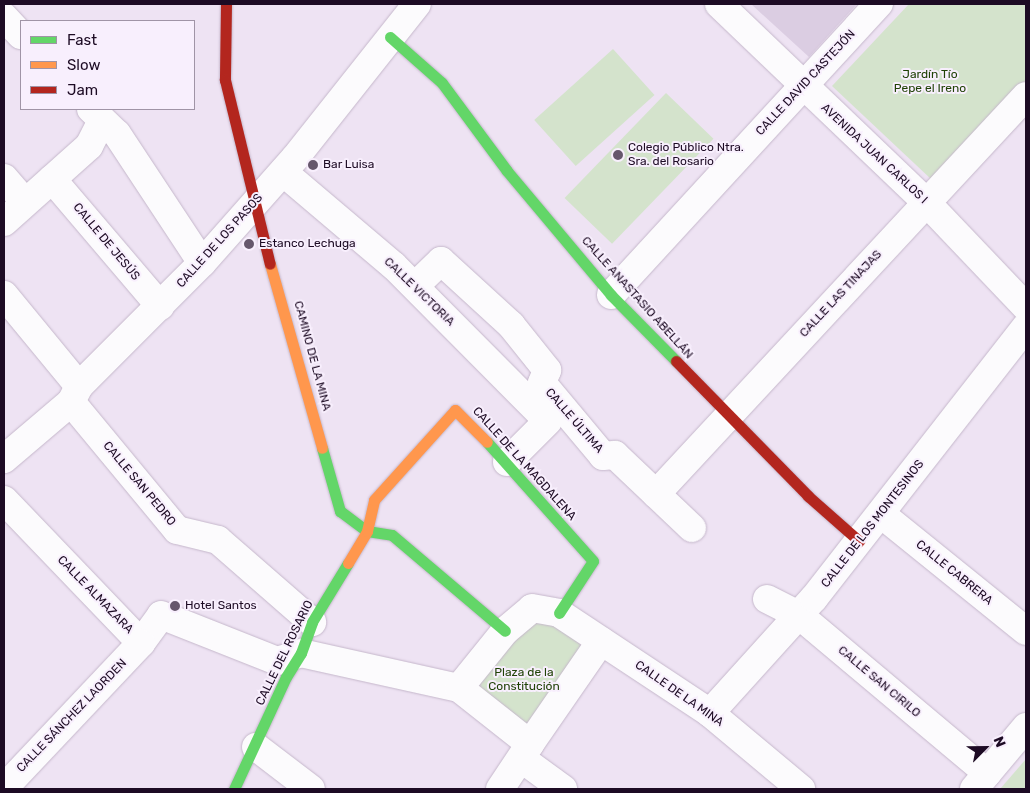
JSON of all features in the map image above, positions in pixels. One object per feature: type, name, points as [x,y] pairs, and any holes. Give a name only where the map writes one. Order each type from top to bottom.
[{"type":"street","name":"CAMINO DE LA MINA","points":[[226,4],[225,80],[253,204],[340,511],[367,531],[392,534],[505,631]]},
{"type":"street","name":"CALLE DE LOS PASOS","points":[[6,451],[75,394],[202,264],[283,172],[416,4]]},
{"type":"street","name":"CALLE DAVID CASTEJÓN","points":[[611,295],[879,4]]},
{"type":"street","name":"AVENIDA JUAN CARLOS I","points":[[723,5],[803,87],[926,202],[1026,307]]},
{"type":"street","points":[[4,17],[20,34]]},
{"type":"street","name":"CALLE ANASTASIO ABELLÁN","points":[[390,37],[442,83],[507,171],[611,295],[808,496],[859,541]]},
{"type":"street","name":"CALLE LAS TINAJAS","points":[[656,494],[1026,96]]},
{"type":"street","points":[[4,222],[89,146],[96,115],[117,134],[202,264]]},
{"type":"street","name":"CALLE VICTORIA","points":[[283,172],[415,286],[554,412]]},
{"type":"street","points":[[4,178],[25,202]]},
{"type":"street","name":"CALLE DE JESÚS","points":[[52,179],[160,306]]},
{"type":"street","name":"CALLE ÚLTIMA","points":[[415,286],[441,261],[511,325],[547,370],[542,383],[554,412],[603,456],[615,455],[692,528]]},
{"type":"street","name":"CALLE SAN PEDRO","points":[[4,295],[75,394],[177,530],[218,540],[312,622]]},
{"type":"street","name":"CALLE DE LOS MONTESINOS","points":[[710,712],[800,615],[1026,327]]},
{"type":"street","name":"CALLE DE LA MAGDALENA","points":[[367,531],[374,500],[455,410],[507,462],[593,561],[559,613]]},
{"type":"street","points":[[507,462],[554,412]]},
{"type":"street","name":"CALLE ALMAZARA","points":[[4,500],[141,643],[161,615],[277,660],[301,653]]},
{"type":"street","name":"CALLE CABRERA","points":[[881,514],[1026,631]]},
{"type":"street","name":"CALLE DEL ROSARIO","points":[[234,789],[256,747],[286,677],[301,653],[312,622],[367,531]]},
{"type":"street","name":"CALLE SAN CIRILO","points":[[767,599],[800,615],[981,781]]},
{"type":"street","points":[[460,688],[505,631],[532,608],[559,613],[601,641],[500,789]]},
{"type":"street","name":"CALLE DE LA MINA","points":[[601,641],[710,712],[798,788]]},
{"type":"street","name":"CALLE SÁNCHEZ LAORDEN","points":[[5,788],[141,643]]},
{"type":"street","points":[[301,653],[460,688],[564,789]]},
{"type":"street","points":[[981,781],[1026,728]]},
{"type":"street","points":[[256,747],[311,789]]},
{"type":"green space","name":"Jardín Tío Pepe el Ireno","points":[[909,4],[1026,4],[1026,80],[932,180],[832,86]]},
{"type":"green space","points":[[613,49],[654,95],[576,166],[534,120]]},
{"type":"green space","points":[[666,93],[713,139],[612,244],[565,198]]},
{"type":"green space","name":"Plaza de la Constitución","points":[[538,617],[587,643],[527,733],[472,686]]},
{"type":"green space","points":[[1026,759],[1026,789],[1000,789]]},
{"type":"building","points":[[751,4],[857,4],[809,57]]},
{"type":"traffic: fast","points":[[390,37],[442,83],[507,171],[611,295],[676,361]]},
{"type":"traffic: fast","points":[[487,442],[593,561],[559,613]]},
{"type":"traffic: fast","points":[[322,448],[340,511],[367,531],[392,535],[505,631]]},
{"type":"traffic: fast","points":[[234,789],[286,677],[301,653],[312,622],[348,563]]},
{"type":"traffic: slow","points":[[270,264],[322,448]]},
{"type":"traffic: slow","points":[[348,563],[367,531],[374,500],[455,410],[487,442]]},
{"type":"traffic: jam","points":[[226,4],[225,80],[270,264]]},
{"type":"traffic: jam","points":[[676,361],[808,496],[859,541]]},
{"type":"place","name":"Colegio Público Ntra. Sra. del Rosario","points":[[618,155]]},
{"type":"place","name":"Bar Luisa","points":[[313,165]]},
{"type":"place","name":"Estanco Lechuga","points":[[249,244]]},
{"type":"place","name":"Hotel Santos","points":[[175,606]]}]
